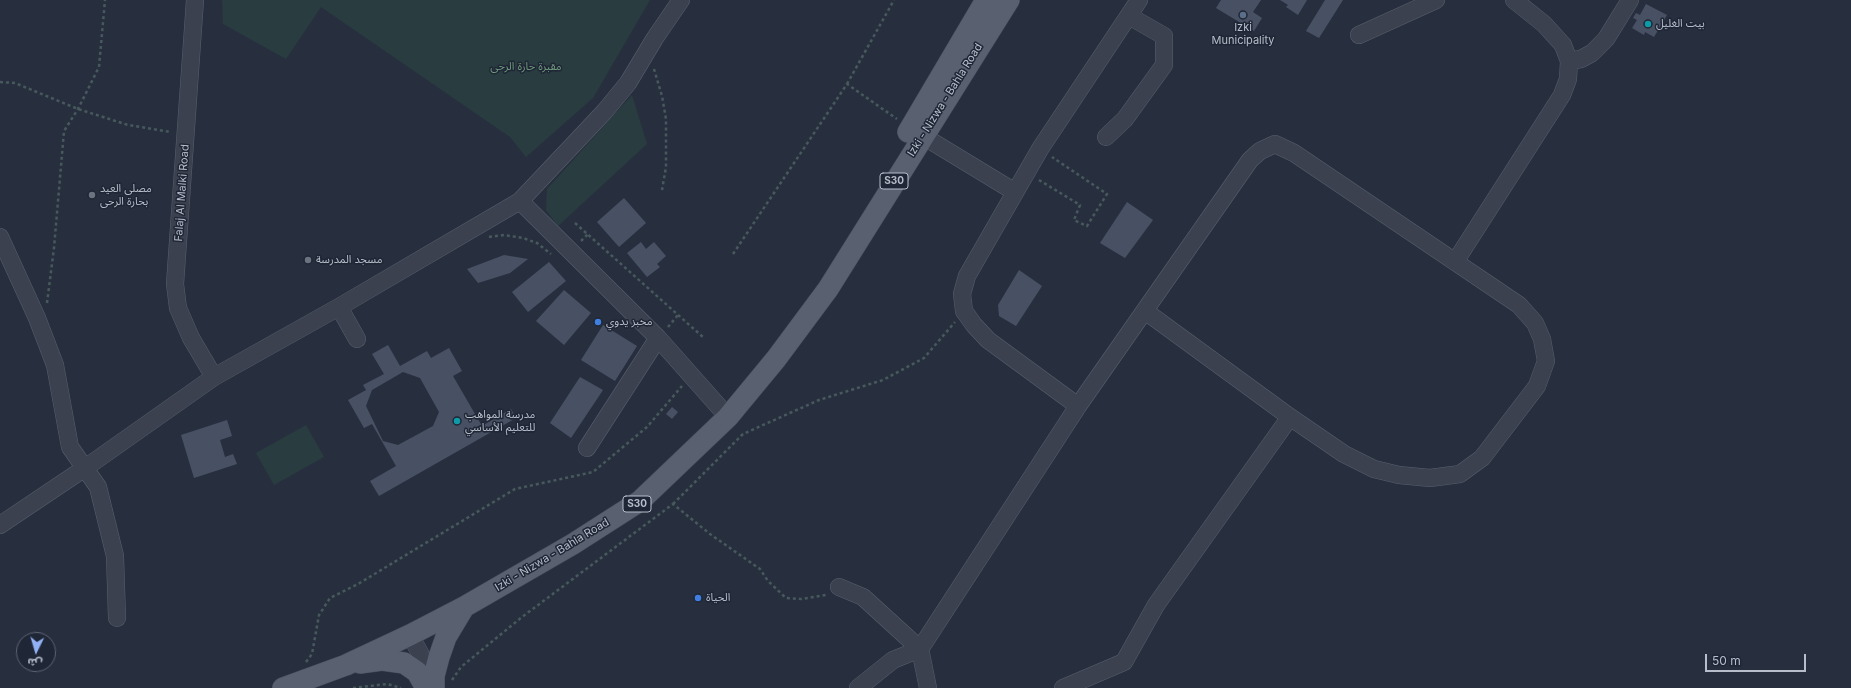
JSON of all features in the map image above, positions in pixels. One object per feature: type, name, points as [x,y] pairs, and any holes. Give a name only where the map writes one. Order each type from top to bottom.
[{"type":"main road","name":"Izki - Nizwa - Bahla Road","points":[[916,132],[986,0]]},
{"type":"main road","name":"Izki - Nizwa - Bahla Road","points":[[292,685],[346,665],[410,635],[464,607],[573,544],[640,501],[728,416],[776,359],[820,278],[916,132],[1009,0]]},
{"type":"main road","points":[[442,685],[434,676],[439,657],[446,637],[464,607]]},
{"type":"main road","points":[[346,665],[382,660],[404,663],[416,672],[426,688]]},
{"type":"street","name":"Falaj Al Malki Road","points":[[195,0],[176,284],[178,308],[191,338],[214,377]]},
{"type":"street","points":[[0,525],[85,468],[214,377],[339,307],[520,201],[605,111],[628,83],[647,50],[681,0]]},
{"type":"street","points":[[1078,406],[988,340],[974,325],[964,311],[962,294],[967,276],[1040,149],[1139,0]]},
{"type":"street","points":[[1359,35],[1436,0]]},
{"type":"street","points":[[1454,262],[1562,95],[1568,78],[1569,62],[1563,45],[1544,24],[1514,0]]},
{"type":"street","points":[[1569,62],[1581,59],[1592,53],[1606,39],[1630,0]]},
{"type":"street","points":[[1106,137],[1126,119],[1164,65],[1164,36],[1129,16]]},
{"type":"street","points":[[916,132],[1015,192]]},
{"type":"street","points":[[858,688],[893,660],[920,650],[1078,406],[1250,160],[1260,151],[1275,144],[1294,153],[1519,305],[1535,323],[1542,339],[1546,361],[1537,386],[1482,458],[1460,474],[1430,478],[1399,475],[1374,469],[1344,454],[1290,417],[1145,311]]},
{"type":"street","points":[[520,201],[658,338],[728,416]]},
{"type":"street","points":[[0,237],[37,318],[55,365],[70,447],[98,487],[115,556],[117,618]]},
{"type":"street","points":[[339,307],[357,339]]},
{"type":"street","points":[[587,448],[658,338]]},
{"type":"street","points":[[1063,688],[1124,662],[1156,605],[1290,417]]},
{"type":"street","points":[[839,587],[863,597],[920,650],[928,688]]},
{"type":"street","points":[[410,635],[420,653],[430,688]]},
{"type":"path","points":[[37,318],[46,312],[54,248],[64,131],[78,109],[99,67],[105,0]]},
{"type":"path","points":[[733,254],[847,84],[894,0]]},
{"type":"path","points":[[647,50],[656,73],[666,119],[666,159],[662,190]]},
{"type":"path","points":[[0,82],[15,83],[78,109],[128,125],[187,135]]},
{"type":"path","points":[[847,84],[916,132]]},
{"type":"path","points":[[1027,173],[1080,205],[1074,220],[1087,226],[1107,194],[1040,149]]},
{"type":"path","points":[[575,223],[704,338]]},
{"type":"path","points":[[484,238],[504,235],[523,238],[537,243],[545,251],[557,258]]},
{"type":"path","points":[[442,685],[461,667],[522,617],[673,504],[743,434],[819,400],[883,380],[924,358],[964,311]]},
{"type":"path","points":[[292,685],[297,672],[312,654],[319,615],[330,598],[358,584],[515,489],[594,472],[647,427],[678,389]]},
{"type":"path","points":[[673,504],[710,534],[760,569],[768,581],[786,598],[801,599],[828,594],[839,587]]},
{"type":"path","points":[[353,688],[387,684],[401,688]]},
{"type":"green space","name":"مقبرة حارة الرحى","points":[[222,0],[650,0],[593,98],[526,157],[510,137],[321,7],[286,59],[223,24]]},
{"type":"green space","points":[[632,95],[647,144],[558,226],[546,210],[547,189]]},
{"type":"green space","points":[[306,425],[324,457],[274,485],[256,453]]},
{"type":"building","name":"Izki Municipality","points":[[1221,0],[1261,0],[1253,12],[1262,18],[1254,31],[1216,8]]},
{"type":"building","name":"Izki Municipality","points":[[1280,0],[1307,0],[1298,15],[1286,7],[1288,5]]},
{"type":"building","points":[[1325,0],[1343,0],[1319,38],[1306,31]]},
{"type":"building","name":"بيت الغليل","points":[[1646,4],[1667,15],[1654,37],[1645,32],[1644,35],[1632,28],[1637,20],[1633,18],[1636,13],[1640,15]]},
{"type":"building","points":[[624,198],[646,223],[619,247],[597,222]]},
{"type":"building","points":[[1127,202],[1153,220],[1125,258],[1100,243]]},
{"type":"building","points":[[641,242],[646,249],[654,242],[666,256],[657,264],[660,267],[647,277],[627,253]]},
{"type":"building","points":[[504,255],[528,259],[510,273],[478,283],[467,269]]},
{"type":"building","points":[[549,262],[566,281],[528,312],[512,292]]},
{"type":"building","points":[[1019,270],[1042,286],[1016,326],[999,316],[998,305]]},
{"type":"building","points":[[564,290],[591,313],[564,345],[536,321]]},
{"type":"building","points":[[603,325],[637,346],[615,381],[581,360]]},
{"type":"building","name":"مدرسة المواهب للتعليم الأساسي","points":[[388,345],[400,366],[427,351],[431,358],[449,348],[462,371],[453,376],[482,426],[511,409],[516,418],[379,496],[370,481],[396,466],[372,424],[364,428],[348,400],[366,390],[363,385],[384,374],[372,354]],"holes":[[[403,372],[420,378],[439,412],[433,426],[398,445],[383,441],[366,406],[372,390]]]},
{"type":"building","points":[[580,377],[603,390],[571,438],[550,423]]},
{"type":"building","points":[[672,407],[678,412],[672,419],[666,414]]},
{"type":"building","points":[[227,420],[232,436],[220,440],[225,457],[233,454],[237,464],[194,478],[181,435]]},
{"type":"place","name":"Izki Municipality","points":[[1243,15]]},
{"type":"place","name":"بيت الغليل","points":[[1648,24]]},
{"type":"place","name":"مصلى العيد بحارة الرحى","points":[[92,195]]},
{"type":"place","name":"مسجد المدرسة","points":[[308,260]]},
{"type":"place","name":"مخبز يدوي","points":[[598,322]]},
{"type":"place","name":"مدرسة المواهب للتعليم الأساسي","points":[[457,421]]},
{"type":"place","name":"الحياة","points":[[698,598]]}]
